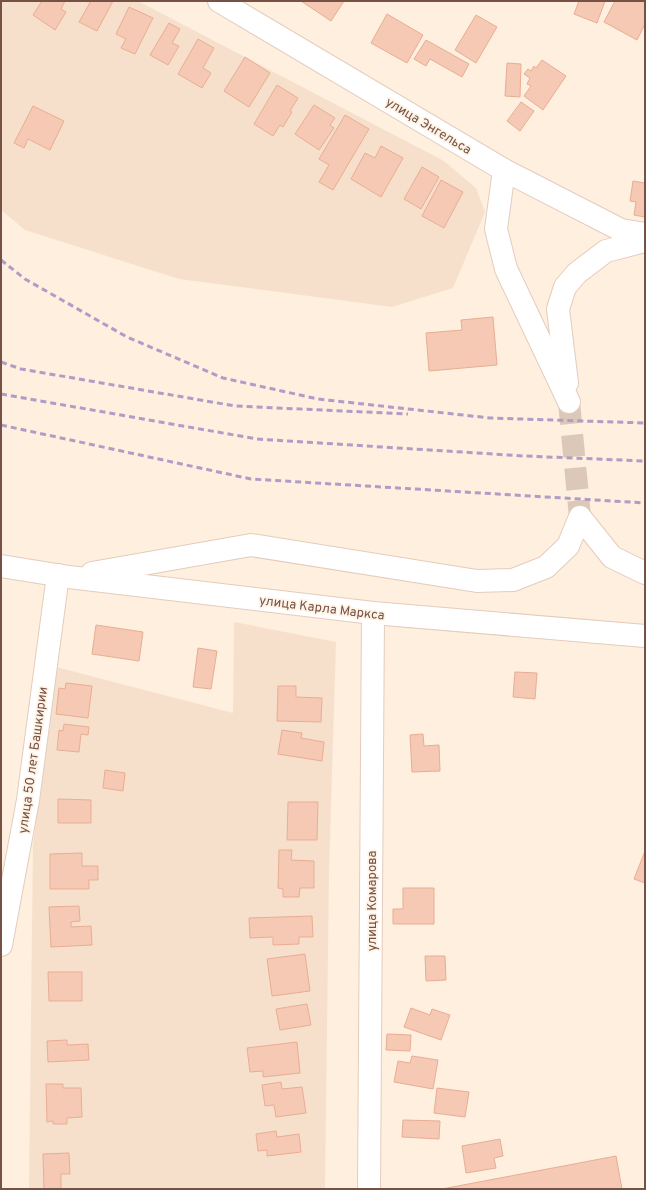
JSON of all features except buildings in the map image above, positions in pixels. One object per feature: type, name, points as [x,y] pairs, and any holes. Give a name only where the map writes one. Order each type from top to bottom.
[{"type":"street","name":"улица Энгельса","points":[[226,2],[504,170],[621,230],[645,234]]},
{"type":"street","points":[[504,170],[496,229],[506,269],[569,402],[558,308],[565,287],[577,273],[606,251],[645,242]]},
{"type":"street","points":[[64,576],[251,545],[477,581],[513,580],[546,567],[568,546],[580,517],[612,558],[645,573]]},
{"type":"street","name":"улица Карла Маркса","points":[[1,566],[64,576],[373,613],[645,636]]},
{"type":"street","name":"улица 50 лет Башкирии","points":[[1,945],[28,800],[64,576]]},
{"type":"street","name":"улица Комарова","points":[[369,1189],[373,613]]},
{"type":"shaded area","points":[[1,1],[138,1],[444,161],[476,188],[485,212],[453,288],[392,307],[179,279],[25,230],[1,210]]},
{"type":"shaded area","points":[[234,622],[336,642],[329,873],[325,1189],[29,1189],[33,844],[56,667],[233,713]]},
{"type":"tunnel","points":[[569,402],[580,517]]},
{"type":"railway","points":[[1,260],[25,279],[127,337],[223,378],[318,399],[490,418],[645,423]]},
{"type":"railway","points":[[1,362],[21,369],[235,406],[408,414]]},
{"type":"railway","points":[[1,394],[257,439],[524,456],[645,461]]},
{"type":"railway","points":[[1,425],[251,479],[645,503]]}]
